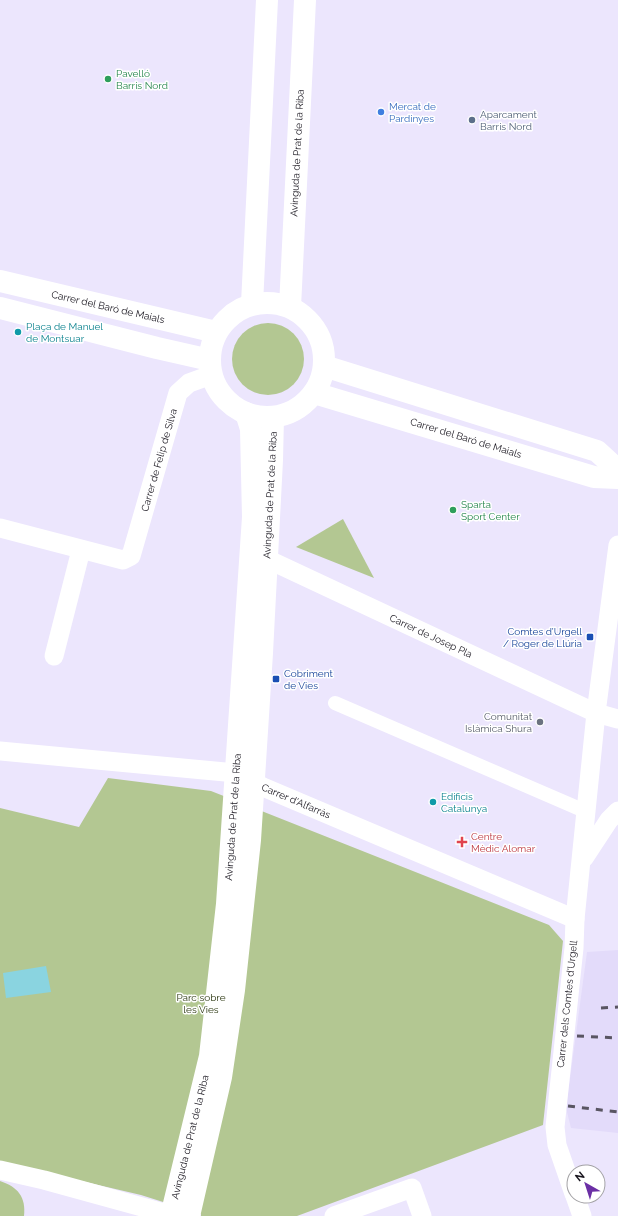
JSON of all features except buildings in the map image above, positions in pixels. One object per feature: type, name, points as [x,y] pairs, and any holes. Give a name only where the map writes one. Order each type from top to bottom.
[{"type":"main road","points":[[252,304],[267,0]]},
{"type":"main road","name":"Avinguda de Prat de la Riba","points":[[290,306],[305,0]]},
{"type":"main road","name":"Carrer del Baró de Maials","points":[[0,281],[216,332]]},
{"type":"main road","points":[[271,302],[290,306],[305,316],[317,331],[324,348],[324,366],[321,380],[314,393],[303,404],[289,413],[273,417],[246,413],[234,407],[224,398],[216,387],[211,367],[211,345],[216,332],[226,320],[238,310],[252,304],[271,302]]},
{"type":"main road","points":[[0,308],[150,346],[211,367]]},
{"type":"main road","points":[[324,366],[597,452],[618,470]]},
{"type":"main road","name":"Carrer del Baró de Maials","points":[[314,393],[594,476],[618,478]]},
{"type":"main road","name":"Avinguda de Prat de la Riba","points":[[245,778],[253,517],[252,429],[246,413]]},
{"type":"main road","name":"Avinguda de Prat de la Riba","points":[[177,1216],[210,1056],[227,904],[262,653],[273,417]]},
{"type":"street","name":"Carrer de Felip de Silva","points":[[81,550],[123,560],[131,556],[178,392],[211,367]]},
{"type":"street","points":[[0,528],[81,550],[54,656]]},
{"type":"street","name":"Carrer dels Comtes d'Urgell","points":[[566,1171],[557,1145],[555,1127],[596,713],[618,545]]},
{"type":"street","name":"Carrer de Josep Pla","points":[[267,559],[596,713],[618,719]]},
{"type":"street","points":[[335,703],[586,812]]},
{"type":"street","name":"Carrer d'Alfarràs","points":[[0,751],[245,778],[575,919]]},
{"type":"street","points":[[582,861],[609,820],[618,811]]},
{"type":"street","points":[[0,1170],[44,1180],[177,1216]]},
{"type":"street","points":[[334,1216],[412,1188],[422,1216]]},
{"type":"street","name":"Carrer dels Comtes d'Urgell","points":[[577,1204],[582,1216]]},
{"type":"shaded area","points":[[618,950],[618,1133],[571,1128],[566,1108],[587,952]]},
{"type":"green space","points":[[268,323],[288,329],[298,339],[304,359],[298,379],[288,389],[268,395],[248,389],[238,379],[232,359],[238,339],[248,329]]},
{"type":"green space","points":[[343,519],[374,578],[296,547]]},
{"type":"green space","name":"Parc sobre les Vies","points":[[108,778],[211,791],[549,925],[563,941],[543,1125],[297,1216],[201,1216],[201,1214],[141,1195],[0,1162],[0,808],[79,827]]},
{"type":"green space","points":[[0,1181],[12,1186],[20,1194],[24,1203],[24,1216],[0,1216]]},
{"type":"water","points":[[46,966],[51,992],[6,998],[3,973]]},
{"type":"railway","points":[[601,1008],[618,1007]]},
{"type":"railway","points":[[577,1036],[618,1038]]},
{"type":"railway","points":[[568,1106],[618,1112]]},
{"type":"place","name":"Pavelló Barris Nord","points":[[108,79]]},
{"type":"place","name":"Mercat de Pardinyes","points":[[381,112]]},
{"type":"place","name":"Aparcament Barris Nord","points":[[472,120]]},
{"type":"place","name":"Plaça de Manuel de Montsuar","points":[[18,332]]},
{"type":"place","name":"Sparta Sport Center","points":[[453,510]]},
{"type":"place","name":"Comtes d’Urgell / Roger de Llúria","points":[[590,637]]},
{"type":"place","name":"Cobriment de Vies","points":[[276,679]]},
{"type":"place","name":"Comunitat Islàmica Shura","points":[[540,722]]},
{"type":"place","name":"Edificis Catalunya","points":[[433,802]]},
{"type":"place","name":"Centre Mèdic Alomar","points":[[462,842]]}]
